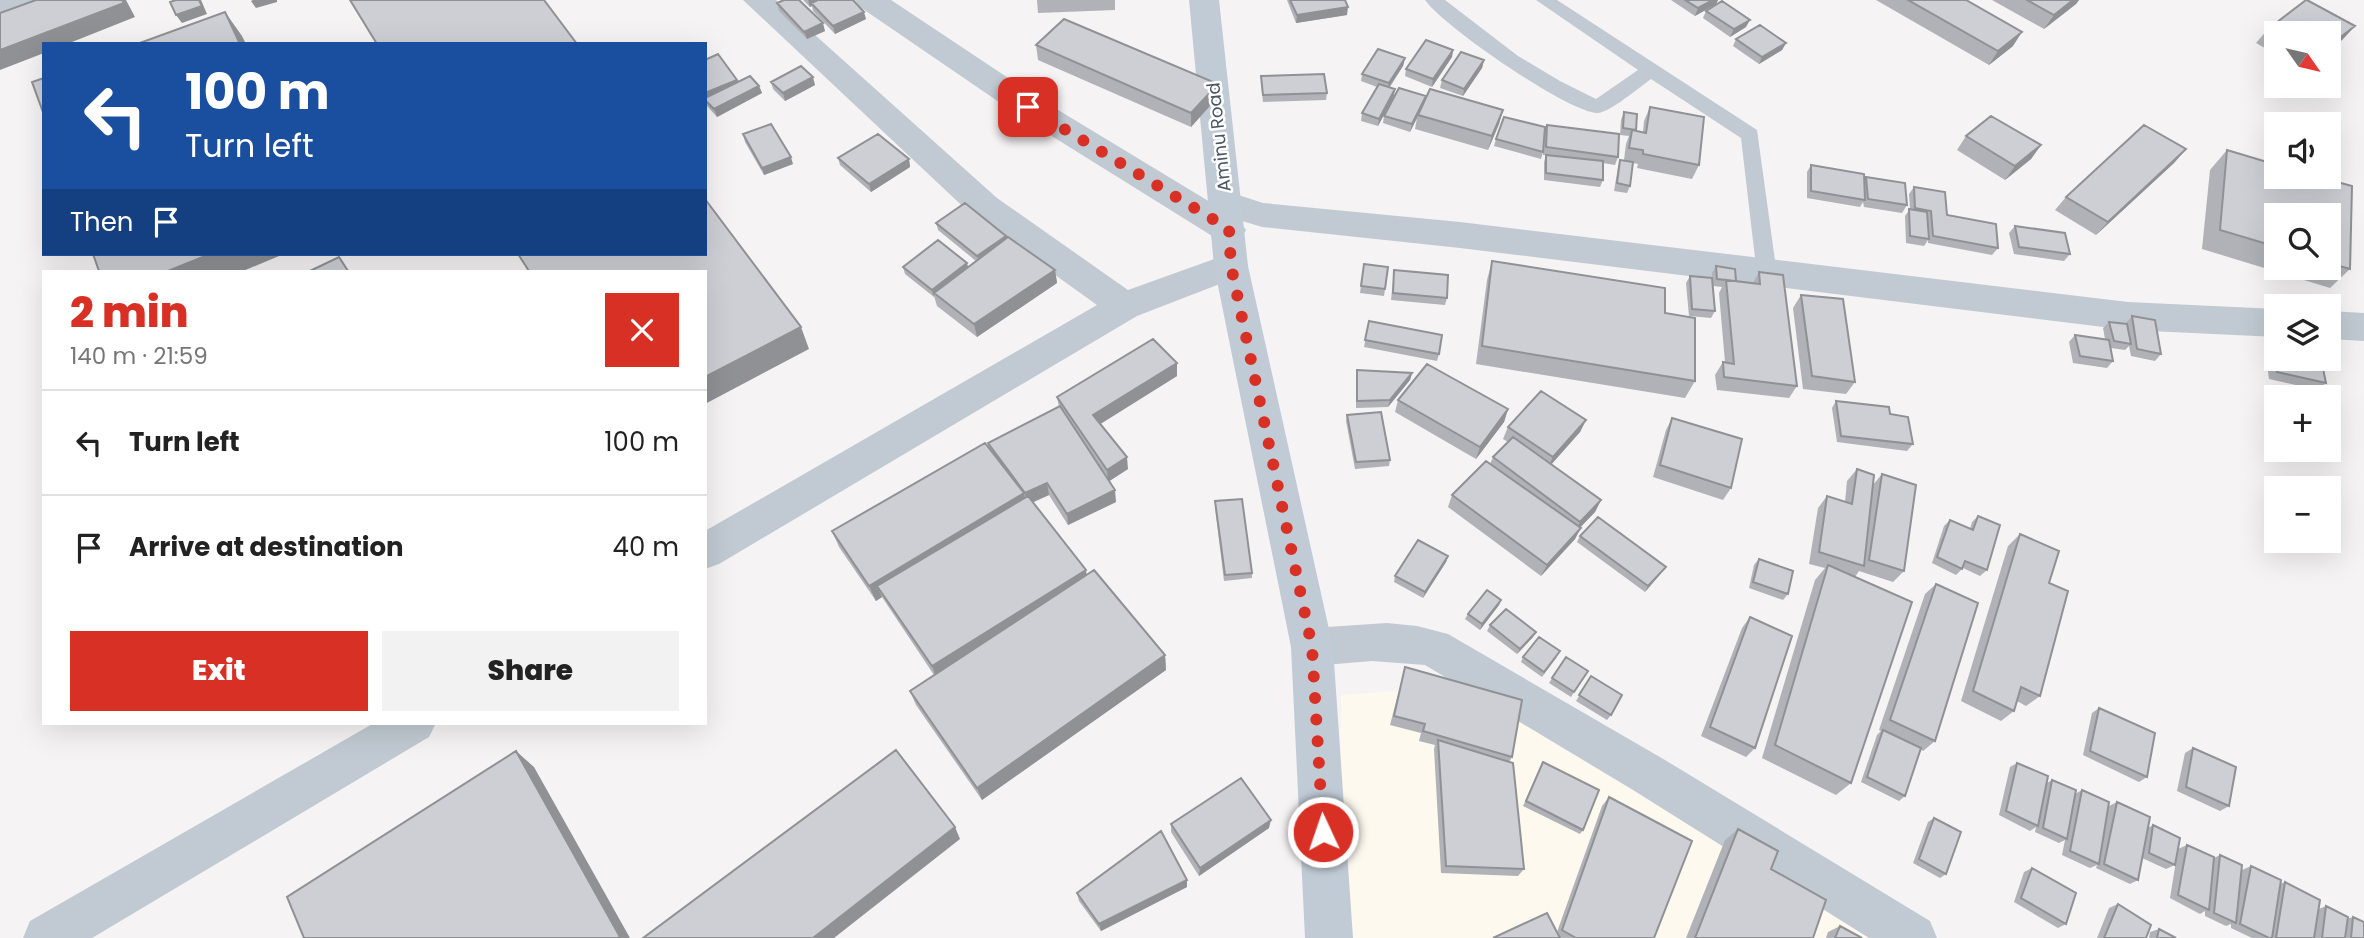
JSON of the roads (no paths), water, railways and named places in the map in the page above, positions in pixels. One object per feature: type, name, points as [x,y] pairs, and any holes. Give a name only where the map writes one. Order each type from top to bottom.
[{"type":"street","points":[[0,9],[23,0]]},
{"type":"street","points":[[758,0],[985,207],[1124,306]]},
{"type":"street","points":[[870,0],[1028,107],[1229,233]]},
{"type":"street","name":"Aminu Road","points":[[1204,0],[1229,233],[1312,647],[1329,938]]},
{"type":"street","points":[[707,551],[1124,306],[1229,233],[1262,215],[1460,235],[1767,275],[2127,316],[2264,322]]},
{"type":"street","points":[[2341,326],[2364,327]]},
{"type":"street","points":[[1312,647],[1370,640],[1407,642],[1433,648],[1614,754],[1913,938]]},
{"type":"street","points":[[47,938],[411,725]]},
{"type":"lane","points":[[1434,0],[1478,38],[1559,92],[1598,107],[1651,70]]},
{"type":"lane","points":[[1545,0],[1750,135],[1767,275]]}]
